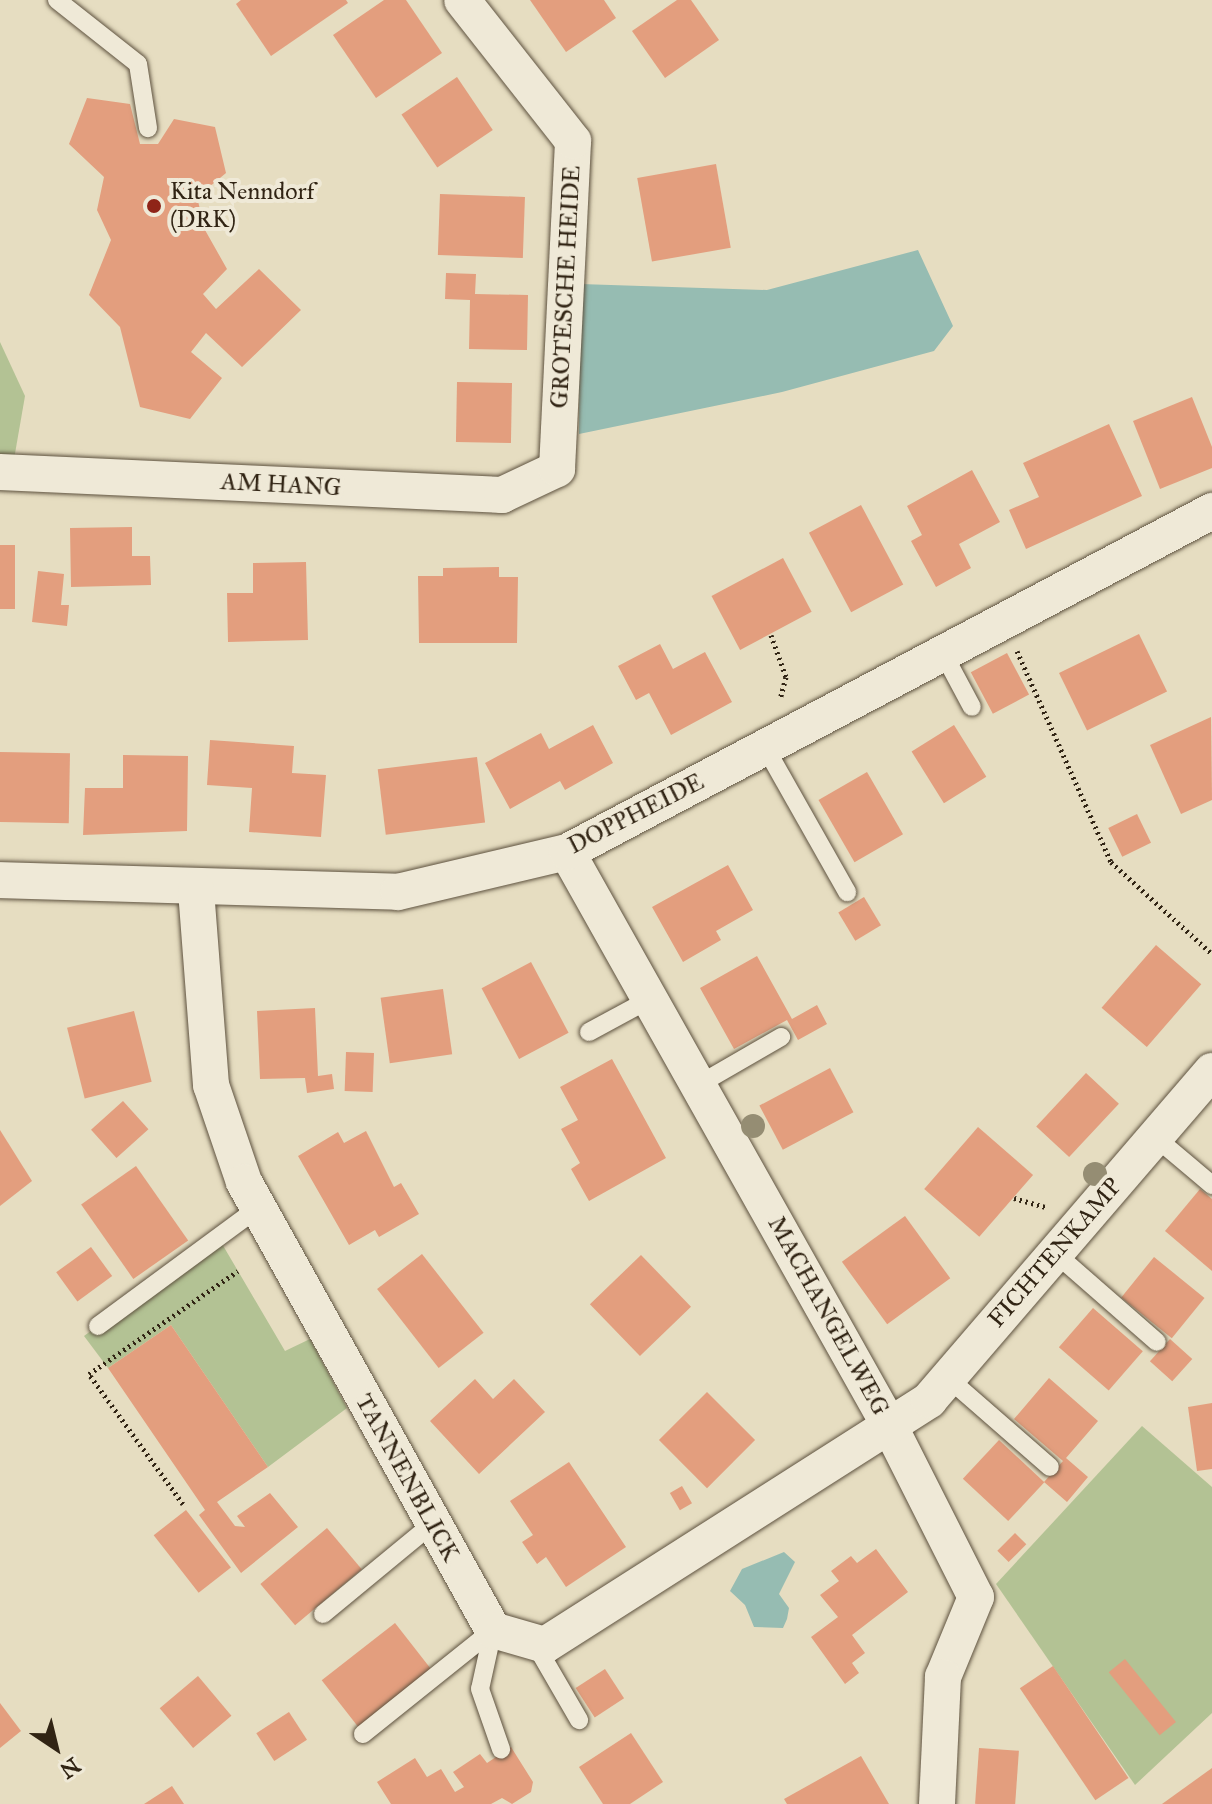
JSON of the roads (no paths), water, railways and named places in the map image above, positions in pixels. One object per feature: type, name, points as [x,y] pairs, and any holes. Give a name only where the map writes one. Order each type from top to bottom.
[{"type":"street","name":"GROTESCHE HEIDE","points":[[462,0],[573,141],[557,469]]},
{"type":"street","name":"AM HANG","points":[[0,472],[502,495],[557,469]]},
{"type":"street","name":"DOPPHEIDE","points":[[0,880],[196,890],[398,892],[567,852],[1211,513]]},
{"type":"street","name":"MACHANGELWEG","points":[[567,852],[888,1423],[976,1597],[943,1677],[937,1804]]},
{"type":"street","name":"TANNENBLICK","points":[[196,890],[211,1085],[258,1208],[493,1630]]},
{"type":"street","name":"FICHTENKAMP","points":[[888,1423],[929,1400],[1212,1071]]},
{"type":"street","points":[[493,1630],[545,1645],[888,1423]]},
{"type":"lane","points":[[57,0],[138,64],[148,128]]},
{"type":"lane","points":[[943,653],[972,707]]},
{"type":"lane","points":[[778,741],[847,892]]},
{"type":"lane","points":[[589,1032],[650,999]]},
{"type":"lane","points":[[698,1085],[781,1037]]},
{"type":"lane","points":[[1155,1137],[1212,1185]]},
{"type":"lane","points":[[98,1326],[258,1208]]},
{"type":"lane","points":[[1055,1253],[1157,1342]]},
{"type":"lane","points":[[948,1378],[1050,1467]]},
{"type":"lane","points":[[323,1614],[432,1524]]},
{"type":"lane","points":[[363,1734],[493,1630]]},
{"type":"lane","points":[[493,1630],[480,1689],[501,1749]]},
{"type":"lane","points":[[533,1641],[579,1720]]},
{"type":"water","points":[[918,250],[953,326],[934,351],[782,392],[579,434],[580,284],[767,290]]},
{"type":"water","points":[[784,1552],[795,1562],[779,1594],[789,1608],[787,1619],[783,1628],[754,1627],[745,1605],[730,1591],[742,1569]]},
{"type":"place","name":"Kita Nenndorf (DRK)","points":[[154,206]]}]
